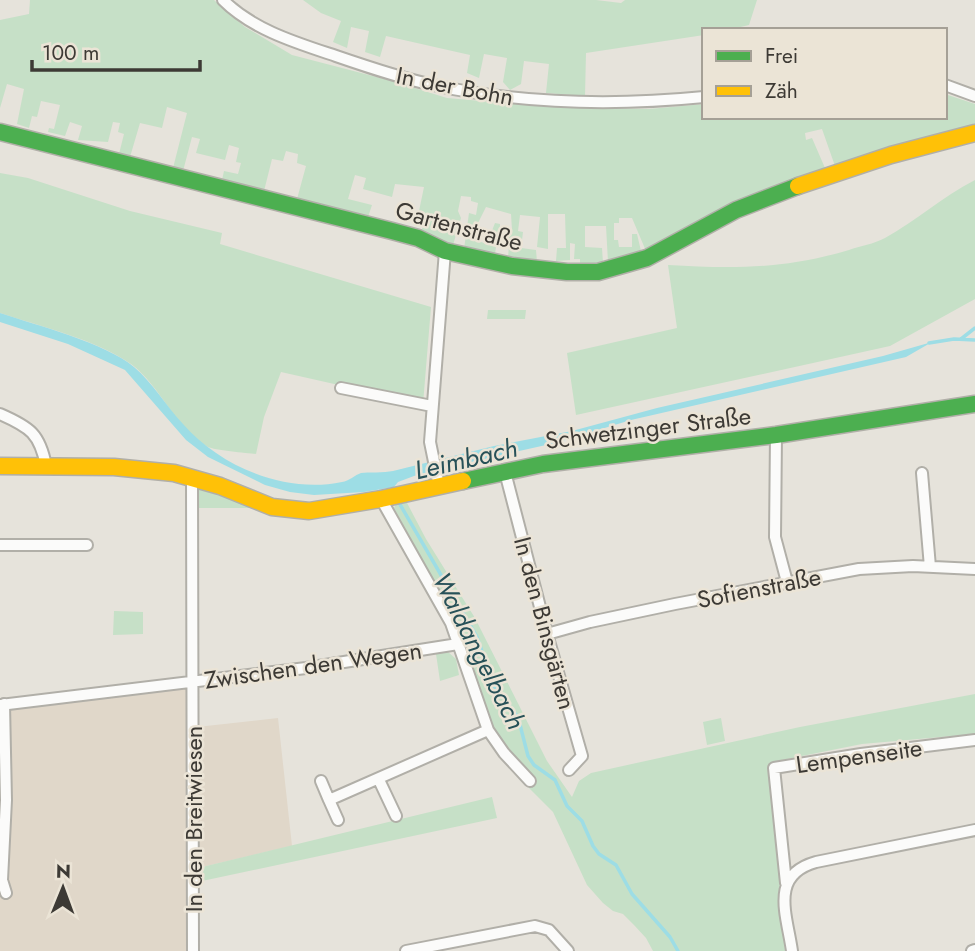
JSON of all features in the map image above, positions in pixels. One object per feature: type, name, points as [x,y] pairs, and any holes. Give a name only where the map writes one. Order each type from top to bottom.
[{"type":"street","name":"In der Bohn","points":[[223,0],[234,11],[284,39],[433,85],[522,99],[620,103],[702,97]]},
{"type":"street","points":[[947,86],[975,96]]},
{"type":"street","name":"Gartenstraße","points":[[0,132],[392,231],[418,238],[444,250],[512,267],[567,272],[598,272],[647,258],[736,210],[778,192],[891,155],[975,133]]},
{"type":"street","points":[[437,479],[431,453],[432,406],[444,250]]},
{"type":"street","points":[[341,388],[432,406]]},
{"type":"street","name":"Schwetzinger Straße","points":[[0,466],[154,470],[192,477],[272,507],[322,510],[390,497],[437,479],[776,435],[975,404]]},
{"type":"street","points":[[0,414],[31,431],[42,445],[46,466]]},
{"type":"street","points":[[776,435],[775,537],[787,582]]},
{"type":"street","name":"In den Binsgärten","points":[[505,472],[582,756],[569,770]]},
{"type":"street","points":[[922,473],[930,567]]},
{"type":"street","name":"In den Breitwiesen","points":[[192,477],[193,951]]},
{"type":"street","name":"Zwischen den Wegen","points":[[6,893],[2,880],[6,800],[2,705],[306,668],[458,644],[451,623],[390,497]]},
{"type":"street","points":[[0,545],[87,545]]},
{"type":"street","name":"Sofienstraße","points":[[547,634],[590,622],[859,569],[975,569]]},
{"type":"street","points":[[458,644],[488,730],[504,753],[530,781]]},
{"type":"street","points":[[329,800],[488,730]]},
{"type":"street","name":"Lempenseite","points":[[792,951],[784,895],[786,883],[774,768],[975,740]]},
{"type":"street","points":[[379,780],[396,816]]},
{"type":"street","points":[[321,781],[338,820]]},
{"type":"street","points":[[786,883],[802,866],[975,830]]},
{"type":"street","points":[[406,951],[535,926],[549,930],[568,951]]},
{"type":"shaded area","points":[[188,677],[197,727],[278,718],[292,846],[193,871],[193,951],[0,951],[0,702]]},
{"type":"green space","points":[[30,0],[214,0],[245,27],[292,55],[447,98],[551,107],[649,109],[702,104],[702,119],[947,119],[947,95],[975,104],[975,129],[835,166],[822,129],[805,133],[806,140],[812,138],[825,168],[790,181],[646,251],[632,218],[619,218],[619,223],[614,223],[614,240],[618,240],[619,247],[632,247],[632,234],[637,234],[641,251],[608,262],[606,226],[585,226],[585,247],[602,248],[603,263],[580,265],[580,259],[574,259],[575,244],[570,243],[570,260],[556,261],[557,248],[566,248],[565,214],[548,214],[548,249],[537,247],[540,217],[520,215],[518,231],[523,232],[521,248],[536,250],[537,262],[508,258],[509,245],[499,245],[499,236],[491,233],[495,223],[500,224],[500,228],[512,230],[511,214],[486,207],[476,227],[478,229],[475,240],[496,247],[495,254],[464,249],[469,213],[476,215],[478,203],[471,201],[471,197],[461,196],[458,211],[461,218],[453,245],[421,232],[424,224],[421,222],[423,212],[419,211],[424,187],[395,184],[392,197],[363,189],[366,178],[355,175],[348,199],[372,205],[368,217],[297,199],[306,166],[297,163],[298,154],[286,151],[283,161],[272,159],[264,191],[222,180],[224,171],[238,174],[241,163],[236,162],[239,148],[229,145],[225,160],[196,153],[200,139],[192,137],[183,171],[173,168],[187,113],[167,107],[162,128],[140,123],[130,157],[119,154],[124,134],[118,132],[120,123],[113,122],[108,142],[78,140],[82,126],[70,122],[65,136],[48,132],[49,128],[54,129],[60,105],[41,101],[37,117],[32,116],[29,128],[17,124],[24,89],[7,84],[0,108],[0,20],[29,14]]},
{"type":"green space","points":[[303,0],[596,0],[621,3],[625,0],[757,0],[749,25],[736,28],[702,28],[702,35],[586,53],[585,96],[546,93],[549,64],[524,61],[521,84],[510,90],[503,82],[507,58],[484,54],[479,78],[467,73],[470,55],[386,36],[380,57],[365,52],[369,31],[351,27],[347,48],[333,42],[341,21],[321,13]]},
{"type":"green space","points":[[0,173],[28,178],[130,211],[222,233],[220,244],[431,307],[423,404],[281,372],[264,417],[256,454],[208,447],[186,430],[142,373],[131,364],[101,347],[0,313]]},
{"type":"green space","points":[[975,180],[975,299],[890,346],[576,415],[567,353],[677,328],[668,265],[759,266],[803,261],[849,250],[885,238]]},
{"type":"green space","points":[[488,310],[526,310],[525,319],[487,319]]},
{"type":"green space","points":[[198,487],[255,508],[197,508]]},
{"type":"green space","points":[[406,501],[475,618],[547,761],[572,797],[579,781],[591,773],[800,727],[975,694],[975,734],[862,744],[772,762],[785,951],[653,951],[646,938],[623,914],[613,911],[603,903],[587,885],[553,812],[529,788],[488,730],[458,644],[462,632],[394,508],[396,504]]},
{"type":"green space","points":[[114,611],[143,612],[143,634],[113,635]]},
{"type":"green space","points":[[448,652],[456,659],[459,675],[440,681],[436,654]]},
{"type":"green space","points":[[721,718],[725,741],[707,745],[703,722]]},
{"type":"green space","points":[[492,797],[497,818],[202,881],[202,867]]},
{"type":"water","points":[[0,313],[70,336],[122,358],[141,373],[198,439],[235,464],[255,474],[277,480],[320,485],[342,482],[361,473],[393,471],[494,446],[572,431],[932,342],[906,357],[631,420],[555,443],[414,476],[398,482],[394,487],[314,495],[265,485],[208,457],[186,440],[125,370],[68,344],[0,322]]},
{"type":"waterway","points":[[961,339],[975,328]]},
{"type":"waterway","name":"Leimbach","points":[[929,343],[954,339],[975,340]]},
{"type":"waterway","name":"Waldangelbach","points":[[398,501],[477,637],[494,686],[518,717],[528,756],[534,765],[555,780],[567,806],[582,821],[593,846],[599,854],[616,865],[632,894],[670,937],[678,951]]},
{"type":"traffic: fast","points":[[0,132],[392,231],[418,238],[445,251],[512,266],[567,272],[598,272],[647,258],[736,210],[798,186]]},
{"type":"traffic: fast","points":[[463,481],[543,464],[776,435],[975,404]]},
{"type":"traffic: slow","points":[[798,186],[891,155],[975,133]]},
{"type":"traffic: slow","points":[[0,466],[114,467],[174,473],[220,486],[272,507],[309,511],[463,481]]}]
